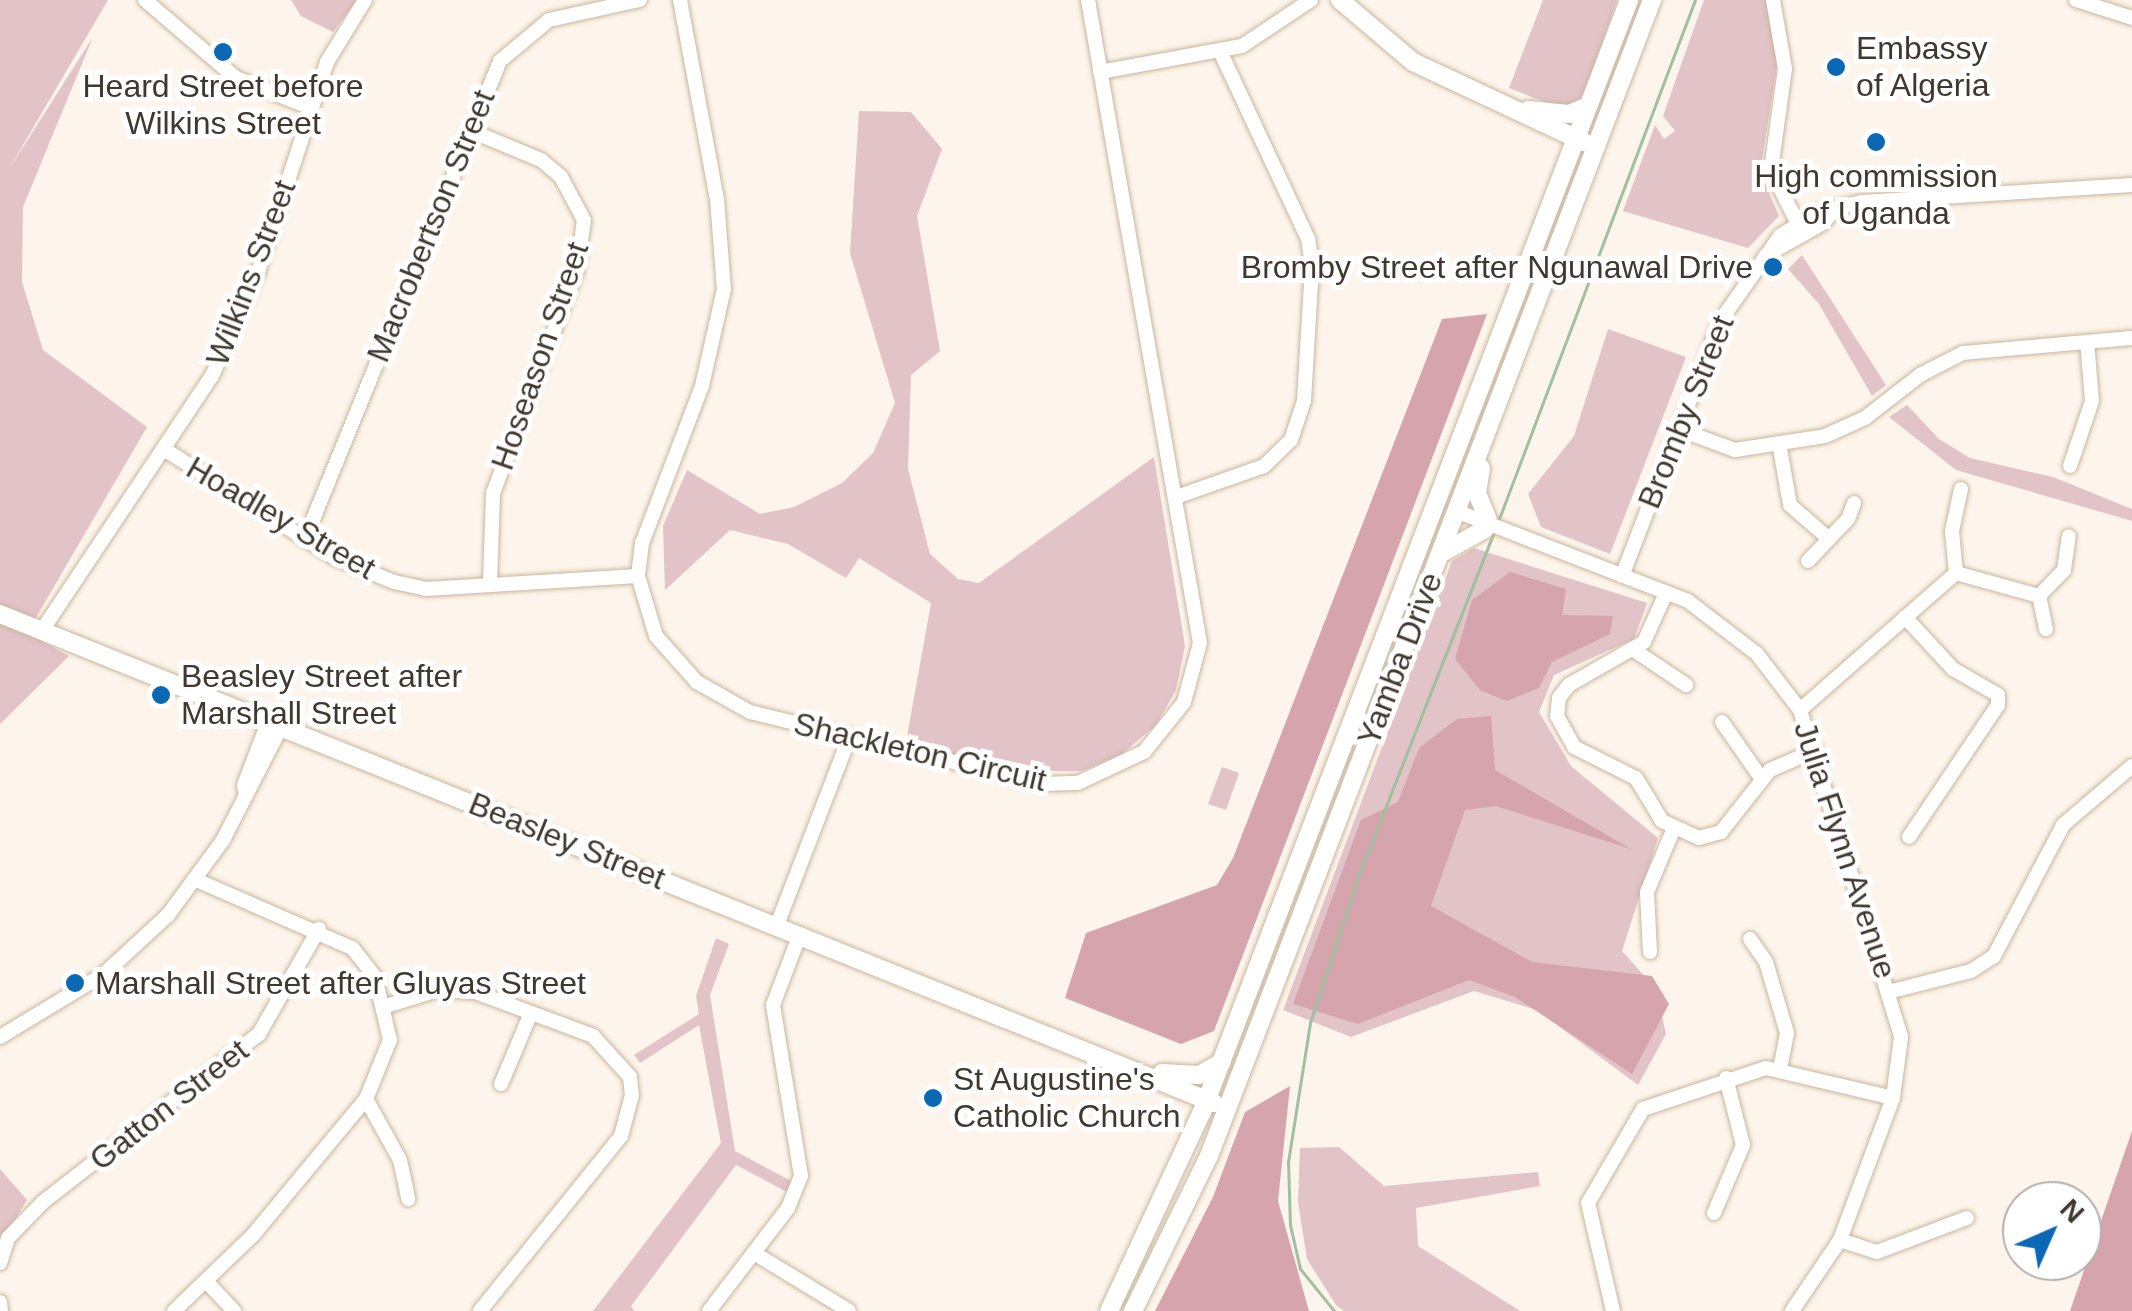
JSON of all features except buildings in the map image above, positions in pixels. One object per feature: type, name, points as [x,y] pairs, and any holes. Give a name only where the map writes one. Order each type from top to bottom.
[{"type":"main road","points":[[1340,0],[1413,62],[1552,130],[1586,138]]},
{"type":"main road","name":"Yamba Drive","points":[[1133,1311],[1185,1211],[1229,1105],[1484,438],[1586,138],[1588,106],[1629,0]]},
{"type":"main road","name":"Yamba Drive","points":[[1182,1164],[1550,204],[1652,0]]},
{"type":"main road","points":[[1499,102],[1568,114],[1588,106]]},
{"type":"main road","points":[[1528,110],[1586,138]]},
{"type":"main road","points":[[1550,204],[1559,154],[1552,130]]},
{"type":"main road","points":[[1439,555],[1486,525],[1478,493],[1484,438]]},
{"type":"main road","points":[[1408,576],[1438,520],[1454,513],[1442,486]]},
{"type":"main road","name":"Beasley Street","points":[[0,614],[1135,1067],[1179,1089],[1208,1096]]},
{"type":"main road","points":[[1162,1073],[1200,1074],[1222,1062]]},
{"type":"main road","name":"Beasley Street","points":[[1135,1067],[1162,1073],[1208,1096]]},
{"type":"main road","points":[[1109,1311],[1182,1164],[1188,1108],[1179,1089]]},
{"type":"main road","points":[[1208,1096],[1229,1105]]},
{"type":"street","points":[[145,0],[236,78],[311,108]]},
{"type":"street","name":"Wilkins Street","points":[[41,632],[164,449],[233,333],[328,62],[365,0]]},
{"type":"street","name":"Macrobertson Street","points":[[305,539],[500,61],[522,40],[578,9],[640,0]]},
{"type":"street","name":"Shackleton Circuit","points":[[680,0],[717,199],[724,290],[702,386],[647,525],[638,576],[656,636],[696,682],[750,712],[1044,784],[1078,784],[1144,752],[1184,702],[1198,658],[1198,607],[1088,0]]},
{"type":"street","points":[[1100,72],[1220,51],[1258,38],[1312,0]]},
{"type":"street","points":[[1773,0],[1785,69],[1770,170],[1800,228],[1835,209],[1895,198],[2132,185]]},
{"type":"street","points":[[2076,0],[2132,18]]},
{"type":"street","points":[[1179,496],[1264,466],[1291,440],[1304,402],[1312,266],[1308,240],[1220,51]]},
{"type":"street","name":"Hoseason Street","points":[[470,130],[542,160],[562,177],[584,220],[577,270],[493,493],[490,584]]},
{"type":"street","name":"Bromby Street","points":[[1622,576],[1721,320],[1762,258],[1800,228]]},
{"type":"street","points":[[1678,429],[1735,450],[1825,436],[1888,400],[1941,361],[1963,353],[2132,338]]},
{"type":"street","points":[[2070,466],[2092,401],[2087,342]]},
{"type":"street","points":[[1780,443],[1790,505],[1828,538]]},
{"type":"street","name":"Hoadley Street","points":[[164,449],[305,539],[394,582],[426,589],[638,576]]},
{"type":"street","points":[[1956,573],[1951,542],[1961,489]]},
{"type":"street","points":[[1808,561],[1854,504]]},
{"type":"street","name":"Julia Flynn Avenue","points":[[1454,513],[1666,593],[1736,635],[1800,710],[1892,991],[1901,1037],[1893,1098],[1840,1240],[1792,1311]]},
{"type":"street","points":[[2039,596],[2064,570],[2069,536]]},
{"type":"street","points":[[1956,573],[2039,596]]},
{"type":"street","points":[[1800,710],[1956,573]]},
{"type":"street","points":[[1666,593],[1651,632],[1634,650],[1570,685],[1557,716],[1584,757],[1636,778],[1674,828],[1699,838],[1721,832],[1761,778],[1816,750]]},
{"type":"street","points":[[2039,596],[2046,628]]},
{"type":"street","points":[[1905,617],[1953,669],[2002,695],[1910,837]]},
{"type":"street","points":[[1634,650],[1686,685]]},
{"type":"street","points":[[1722,722],[1761,778]]},
{"type":"street","points":[[0,1037],[104,974],[196,880],[246,796],[244,785],[275,725]]},
{"type":"street","points":[[777,924],[850,738]]},
{"type":"street","points":[[1892,991],[1971,970],[1994,956],[2063,825],[2132,766]]},
{"type":"street","points":[[1650,952],[1647,892],[1674,828]]},
{"type":"street","points":[[174,1311],[207,1282],[366,1100],[390,1040],[386,1006],[364,961],[318,929],[196,880]]},
{"type":"street","name":"Gatton Street","points":[[0,1262],[8,1238],[43,1202],[259,1034],[318,929]]},
{"type":"street","points":[[709,1311],[788,1208],[801,1176],[773,1019],[777,988],[800,934]]},
{"type":"street","points":[[1750,939],[1766,962],[1787,1033],[1780,1070]]},
{"type":"street","points":[[386,1006],[456,989],[531,1013],[608,1048],[630,1077],[632,1095],[621,1136],[480,1311]]},
{"type":"street","points":[[501,1084],[531,1013]]},
{"type":"street","points":[[1613,1311],[1588,1214],[1590,1190],[1643,1109],[1726,1078],[1780,1070],[1893,1098]]},
{"type":"street","points":[[1714,1213],[1743,1145],[1726,1078]]},
{"type":"street","points":[[366,1100],[400,1160],[408,1199]]},
{"type":"street","points":[[1840,1240],[1877,1252],[1967,1218]]},
{"type":"street","points":[[754,1253],[849,1311]]},
{"type":"street","points":[[207,1282],[234,1311]]},
{"type":"street","points":[[0,1302],[1,1311]]},
{"type":"shaded area","points":[[0,0],[108,0],[9,169],[93,37],[23,207],[22,282],[43,350],[147,427],[27,633],[69,656],[0,724]]},
{"type":"shaded area","points":[[291,0],[357,0],[333,32],[301,16]]},
{"type":"shaded area","points":[[1543,0],[1617,0],[1584,97],[1565,110],[1509,88]]},
{"type":"shaded area","points":[[1704,0],[1767,0],[1779,52],[1760,172],[1779,216],[1748,248],[1623,211],[1655,125],[1664,139],[1675,131],[1663,116]]},
{"type":"shaded area","points":[[859,111],[911,112],[942,149],[917,216],[940,351],[911,375],[908,469],[930,554],[958,579],[979,583],[1154,457],[1185,646],[1176,690],[1156,725],[1122,754],[1082,771],[1018,771],[906,742],[931,603],[859,558],[846,578],[788,544],[730,530],[665,590],[663,526],[687,470],[760,514],[794,507],[842,483],[873,453],[895,403],[850,253]]},
{"type":"shaded area","points":[[1802,255],[1886,385],[1872,396],[1819,304],[1788,269]]},
{"type":"shaded area","points":[[1487,314],[1214,1031],[1181,1044],[1065,998],[1086,933],[1217,885],[1233,858],[1442,319]]},
{"type":"shaded area","points":[[1608,329],[1686,357],[1610,554],[1541,527],[1528,494],[1574,436]]},
{"type":"shaded area","points":[[1907,405],[1939,439],[1970,458],[2053,477],[2132,509],[2132,521],[1956,470],[1889,417]]},
{"type":"shaded area","points":[[1474,548],[1647,603],[1634,639],[1554,675],[1539,712],[1571,766],[1658,838],[1622,951],[1656,989],[1666,1034],[1638,1085],[1537,1010],[1474,991],[1351,1037],[1283,1010],[1452,561]]},
{"type":"shaded area","points":[[1510,572],[1566,589],[1562,615],[1613,616],[1610,634],[1552,662],[1539,688],[1507,701],[1480,690],[1455,659],[1472,600]]},
{"type":"shaded area","points":[[1491,716],[1495,770],[1631,849],[1496,806],[1465,810],[1431,906],[1532,962],[1652,976],[1669,1004],[1632,1074],[1515,997],[1469,980],[1358,1024],[1293,1004],[1361,820],[1398,802],[1419,748],[1457,719]]},
{"type":"shaded area","points":[[1222,767],[1239,773],[1226,810],[1208,804]]},
{"type":"shaded area","points":[[716,938],[729,944],[710,995],[735,1151],[791,1181],[789,1193],[736,1165],[631,1306],[634,1311],[593,1311],[721,1143],[699,1025],[640,1063],[634,1055],[699,1014],[696,996]]},
{"type":"shaded area","points":[[1290,1086],[1278,1201],[1309,1311],[1155,1311],[1213,1197],[1245,1112]]},
{"type":"shaded area","points":[[2132,1131],[2132,1311],[2070,1311],[2080,1281],[2102,1281],[2102,1218]]},
{"type":"shaded area","points":[[1339,1147],[1384,1186],[1538,1172],[1540,1186],[1416,1208],[1418,1246],[1520,1311],[1344,1311],[1336,1305],[1307,1259],[1298,1202],[1300,1148]]},
{"type":"shaded area","points":[[0,1169],[27,1200],[2,1240],[0,1239]]},
{"type":"waterway","points":[[1499,519],[1695,0]]},
{"type":"waterway","points":[[1334,1311],[1300,1269],[1290,1225],[1288,1162],[1310,1023],[1360,872],[1494,531]]},
{"type":"place","name":"Heard Street before Wilkins Street","points":[[223,52]]},
{"type":"place","name":"Embassy of Algeria","points":[[1836,67]]},
{"type":"place","name":"High commission of Uganda","points":[[1876,142]]},
{"type":"place","name":"Bromby Street after Ngunawal Drive","points":[[1773,267]]},
{"type":"place","name":"Beasley Street after Marshall Street","points":[[161,695]]},
{"type":"place","name":"Marshall Street after Gluyas Street","points":[[75,983]]},
{"type":"place","name":"St Augustine's Catholic Church","points":[[933,1098]]}]
